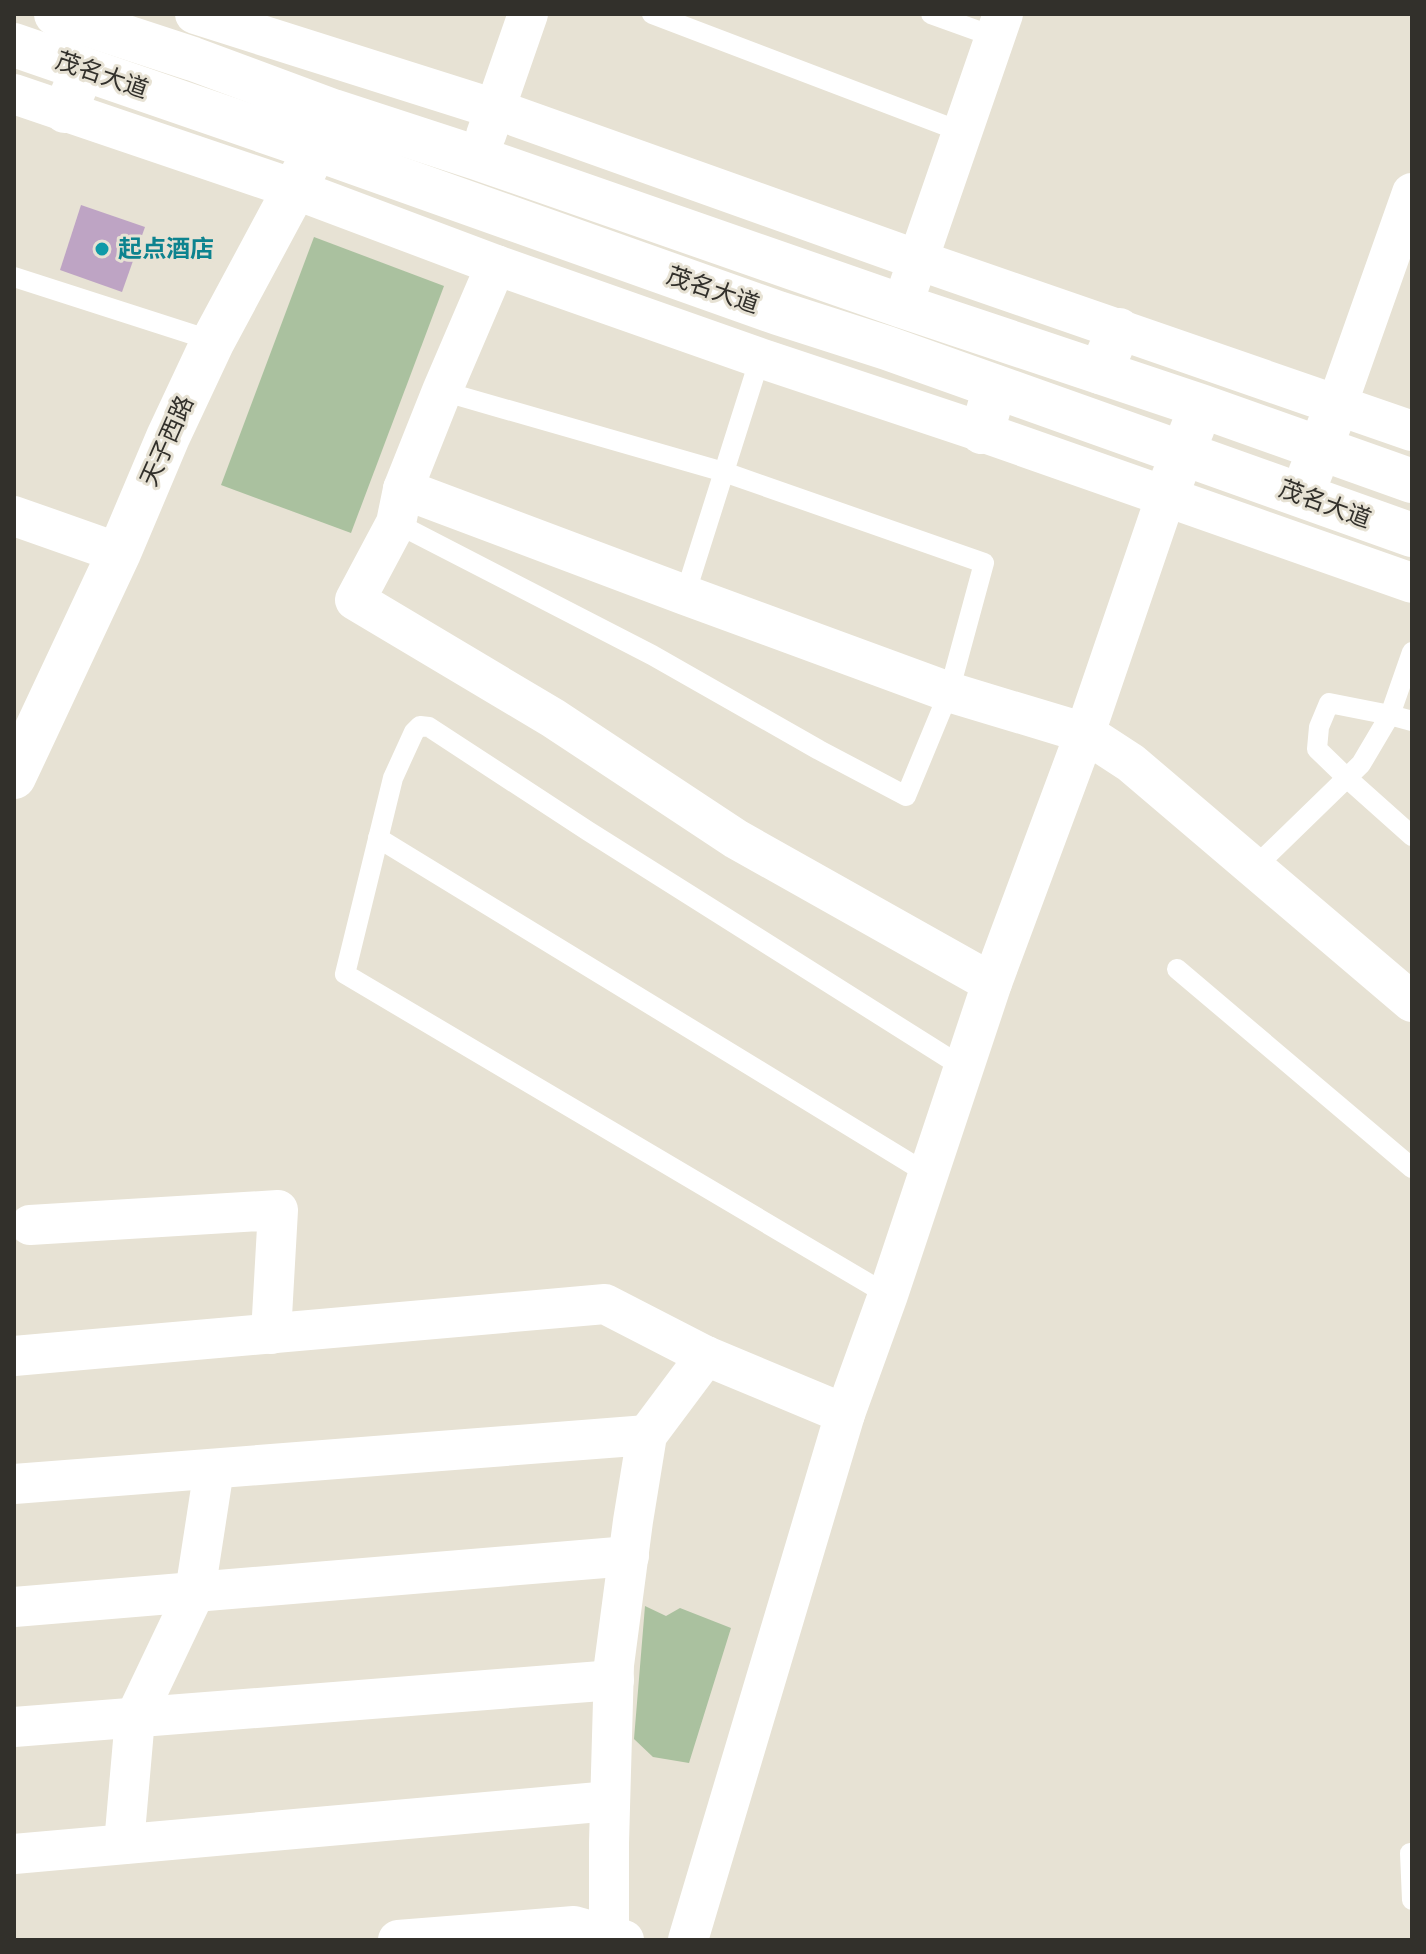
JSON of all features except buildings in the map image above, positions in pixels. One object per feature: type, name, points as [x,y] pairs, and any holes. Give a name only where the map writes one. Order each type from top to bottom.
[{"type":"main road","name":"茂名大道","points":[[56,14],[193,59],[460,201],[887,348],[1412,535]]},
{"type":"main road","name":"茂名大道","points":[[14,45],[175,100],[477,158],[1412,481]]},
{"type":"main road","points":[[175,100],[193,59]]},
{"type":"main road","points":[[65,111],[83,69]]},
{"type":"main road","name":"天子西路","points":[[14,777],[119,553],[213,341],[325,130]]},
{"type":"main road","points":[[460,201],[477,158]]},
{"type":"main road","points":[[887,348],[902,306]]},
{"type":"main road","points":[[1100,372],[1119,330]]},
{"type":"main road","points":[[982,432],[995,387]]},
{"type":"main road","points":[[1302,495],[1337,405]]},
{"type":"main road","points":[[1166,496],[1201,406]]},
{"type":"street","points":[[477,158],[528,14]]},
{"type":"street","points":[[193,59],[204,15],[495,109],[1412,431]]},
{"type":"street","points":[[902,306],[999,25]]},
{"type":"street","points":[[14,94],[294,189],[496,265],[760,358],[982,432],[1412,583]]},
{"type":"street","points":[[1337,405],[1405,237],[1412,193]]},
{"type":"street","points":[[496,265],[442,391],[399,506],[355,600],[553,718],[736,839],[992,983]]},
{"type":"street","points":[[688,1940],[845,1414],[992,983],[1085,733],[1166,496]]},
{"type":"street","points":[[399,506],[685,595],[949,692],[1085,733],[1131,763],[1412,1002]]},
{"type":"street","points":[[14,516],[119,553]]},
{"type":"street","points":[[30,1225],[278,1210],[271,1334]]},
{"type":"street","points":[[14,1356],[605,1304],[706,1356],[845,1414]]},
{"type":"street","points":[[398,1940],[574,1926],[616,1938],[610,1801],[614,1665],[647,1435],[706,1356]]},
{"type":"street","points":[[14,1484],[647,1435]]},
{"type":"street","points":[[124,1844],[135,1718],[195,1592],[214,1469]]},
{"type":"street","points":[[14,1607],[629,1556]]},
{"type":"street","points":[[14,1727],[614,1680]]},
{"type":"street","points":[[14,1854],[610,1801]]},
{"type":"lane","points":[[652,14],[962,132]]},
{"type":"lane","points":[[931,14],[999,25]]},
{"type":"lane","points":[[14,277],[213,341]]},
{"type":"lane","points":[[685,595],[760,358]]},
{"type":"lane","points":[[399,506],[652,655],[906,796],[949,692],[984,563],[724,472],[442,391]]},
{"type":"lane","points":[[1254,868],[1361,764],[1390,715],[1412,652]]},
{"type":"lane","points":[[1412,721],[1329,703],[1319,727],[1317,749],[1412,836]]},
{"type":"lane","points":[[888,1295],[345,974],[393,778],[406,746],[417,728],[429,727],[964,1068]]},
{"type":"lane","points":[[378,838],[928,1174]]},
{"type":"lane","points":[[1177,969],[1412,1168]]},
{"type":"lane","points":[[1410,1853],[1412,1900]]},
{"type":"green space","points":[[314,237],[444,286],[351,533],[221,485]]},
{"type":"green space","points":[[645,1606],[666,1616],[680,1608],[731,1628],[689,1763],[653,1757],[634,1739]]},
{"type":"place","name":"起点酒店","points":[[102,249]]}]
